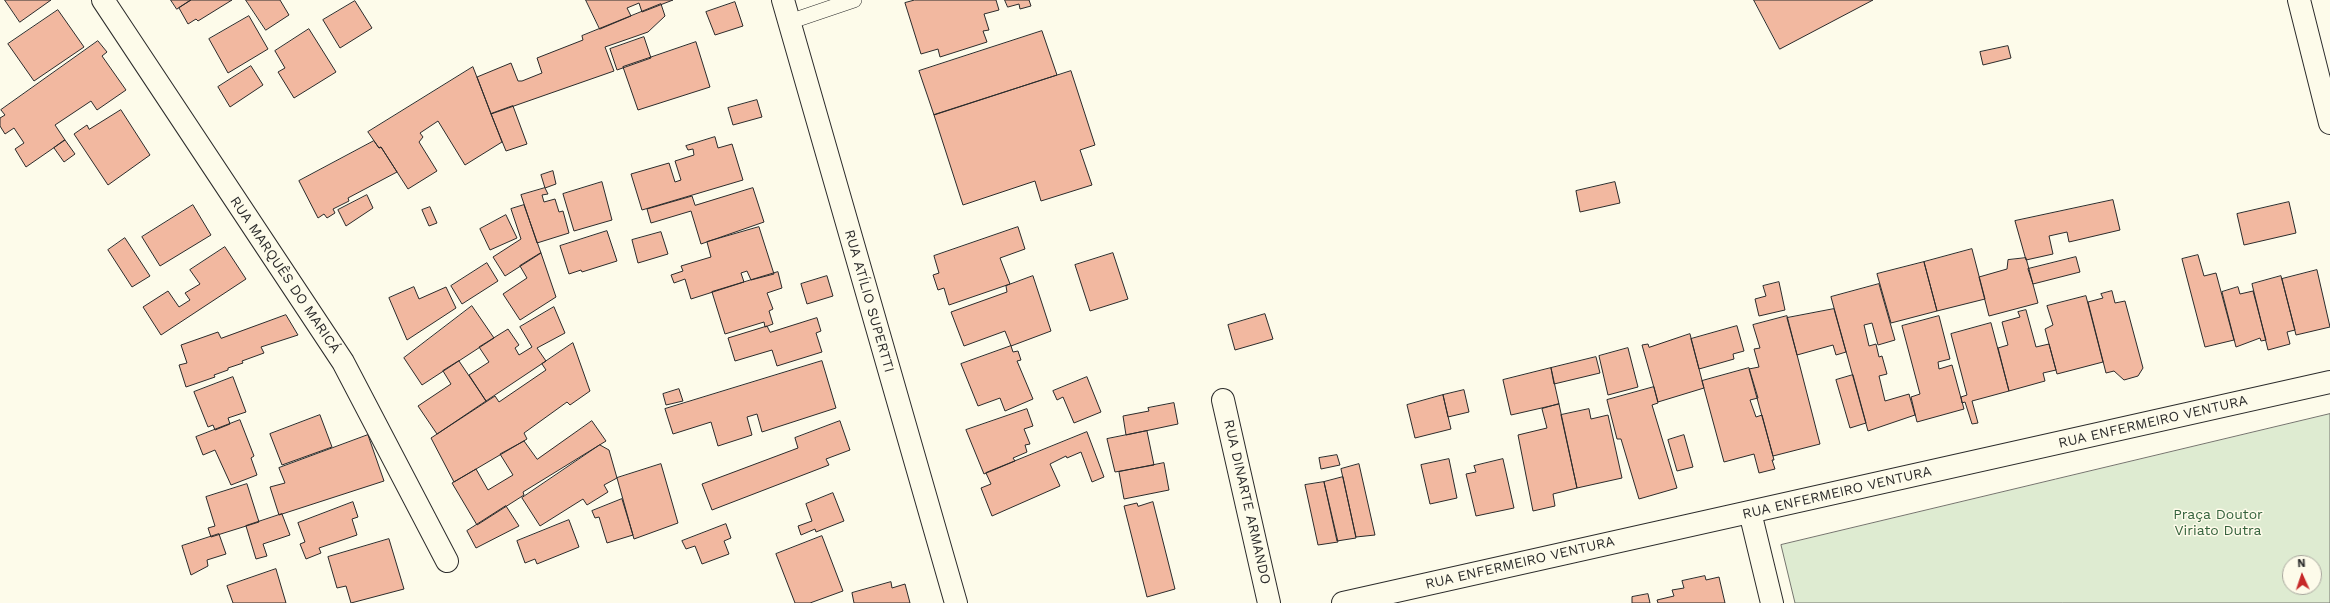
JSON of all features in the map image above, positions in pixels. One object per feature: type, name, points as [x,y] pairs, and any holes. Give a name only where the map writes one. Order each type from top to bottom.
[{"type":"street","name":"RUA MARQUÊS DO MARICÁ","points":[[103,0],[343,362],[447,561]]},
{"type":"street","name":"RUA ATÍLIO SUPERTTI","points":[[783,0],[956,603]]},
{"type":"street","points":[[2299,0],[2330,123]]},
{"type":"street","name":"RUA ENFERMEIRO VENTURA","points":[[1343,603],[2330,382]]},
{"type":"street","name":"RUA DINARTE ARMANDO","points":[[1223,400],[1269,603]]},
{"type":"street","points":[[1750,512],[1772,603]]},
{"type":"lane","points":[[789,22],[854,0]]},
{"type":"green space","name":"Praça Doutor Viriato Dutra","points":[[2330,414],[2330,603],[1795,603],[1781,545]]},
{"type":"building","points":[[5,0],[51,0],[20,22]]},
{"type":"building","points":[[171,0],[191,0],[177,9]]},
{"type":"building","points":[[191,0],[232,0],[198,21],[196,19],[188,24],[179,8]]},
{"type":"building","points":[[246,0],[280,0],[289,15],[266,30]]},
{"type":"building","points":[[586,0],[673,0],[642,12],[639,3],[627,8],[631,16],[600,29]]},
{"type":"building","points":[[915,0],[996,0],[999,10],[984,14],[989,30],[983,31],[987,42],[940,57],[938,49],[921,54],[905,3]]},
{"type":"building","points":[[1005,0],[1029,0],[1031,6],[1020,9],[1019,4],[1008,7]]},
{"type":"building","points":[[1754,0],[1873,0],[1780,49]]},
{"type":"building","points":[[355,1],[372,28],[340,48],[323,20]]},
{"type":"building","points":[[735,2],[743,26],[715,35],[706,12]]},
{"type":"building","points":[[661,4],[665,16],[648,32],[605,47],[614,71],[491,114],[477,77],[511,63],[518,81],[522,81],[542,73],[537,58],[583,40],[582,36]]},
{"type":"building","points":[[58,10],[84,47],[34,81],[8,44]]},
{"type":"building","points":[[249,16],[268,49],[228,73],[209,39]]},
{"type":"building","points":[[309,29],[336,72],[294,98],[278,72],[285,68],[275,51]]},
{"type":"building","points":[[1042,31],[1057,75],[934,115],[919,71]]},
{"type":"building","points":[[644,37],[651,58],[617,70],[610,49]]},
{"type":"building","points":[[98,41],[107,52],[102,56],[126,90],[97,110],[91,101],[55,125],[65,140],[26,167],[15,149],[24,143],[14,128],[5,134],[0,126],[0,118],[5,115],[1,110]]},
{"type":"building","points":[[696,42],[710,87],[638,110],[623,67]]},
{"type":"building","points":[[2008,46],[2011,58],[1983,65],[1980,52]]},
{"type":"building","points":[[251,66],[263,85],[230,107],[218,87]]},
{"type":"building","points":[[473,67],[502,142],[465,165],[438,121],[420,133],[423,137],[419,142],[437,171],[408,189],[381,147],[379,148],[368,132]]},
{"type":"building","points":[[1071,71],[1095,145],[1080,150],[1092,185],[1041,201],[1035,181],[963,205],[934,115]]},
{"type":"building","points":[[757,100],[762,117],[733,125],[728,108]]},
{"type":"building","points":[[513,106],[527,144],[506,151],[491,114]]},
{"type":"building","points":[[121,110],[150,155],[108,185],[74,134],[87,125],[89,129]]},
{"type":"building","points":[[715,137],[718,148],[732,144],[743,180],[642,210],[631,174],[669,163],[675,182],[681,180],[675,161],[694,155],[693,149],[688,150],[686,146]]},
{"type":"building","points":[[65,140],[75,154],[64,162],[54,148]]},
{"type":"building","points":[[374,141],[379,148],[381,147],[397,172],[348,198],[349,201],[333,209],[335,213],[327,218],[324,214],[318,218],[299,181]]},
{"type":"building","points":[[553,171],[556,184],[545,188],[541,175]]},
{"type":"building","points":[[602,182],[612,220],[574,231],[563,194]]},
{"type":"building","points":[[1615,182],[1620,203],[1580,212],[1576,191]]},
{"type":"building","points":[[545,188],[548,194],[542,195],[544,202],[555,199],[559,212],[563,211],[569,233],[537,243],[521,195]]},
{"type":"building","points":[[753,188],[764,222],[701,244],[691,211],[651,223],[647,209],[692,196],[695,205]]},
{"type":"building","points":[[367,195],[373,208],[346,226],[338,210]]},
{"type":"building","points":[[2113,200],[2120,230],[2069,242],[2067,232],[2049,236],[2053,254],[2026,260],[2015,221]]},
{"type":"building","points":[[2289,202],[2296,233],[2244,245],[2237,214]]},
{"type":"building","points":[[193,205],[211,235],[160,266],[142,237]]},
{"type":"building","points":[[524,205],[541,253],[505,276],[493,257],[521,239],[511,209]]},
{"type":"building","points":[[430,207],[437,223],[429,226],[422,210]]},
{"type":"building","points":[[506,215],[517,238],[490,250],[480,229]]},
{"type":"building","points":[[759,227],[774,274],[751,280],[747,271],[741,273],[744,282],[691,299],[685,279],[674,283],[671,275],[683,271],[681,266],[711,257],[707,242]]},
{"type":"building","points":[[1018,227],[1025,249],[1000,258],[1010,284],[949,305],[944,288],[938,290],[933,275],[939,273],[934,256]]},
{"type":"building","points":[[607,231],[617,261],[582,272],[581,270],[569,274],[560,246]]},
{"type":"building","points":[[661,232],[668,254],[638,263],[632,240]]},
{"type":"building","points":[[125,238],[150,276],[132,287],[108,250]]},
{"type":"building","points":[[225,247],[246,279],[161,335],[143,307],[168,291],[179,307],[190,300],[185,293],[200,284],[190,270]]},
{"type":"building","points":[[1972,249],[1985,299],[1937,311],[1924,262]]},
{"type":"building","points":[[541,253],[556,297],[520,320],[503,294],[527,278],[520,266]]},
{"type":"building","points":[[1113,253],[1128,299],[1090,311],[1075,265]]},
{"type":"building","points":[[2198,255],[2204,276],[2216,273],[2234,340],[2205,347],[2182,259]]},
{"type":"building","points":[[2076,257],[2080,272],[2033,284],[2028,269]]},
{"type":"building","points":[[2026,258],[2038,303],[1989,316],[1979,277],[2007,269],[2008,260]]},
{"type":"building","points":[[1924,262],[1937,311],[1891,323],[1877,274]]},
{"type":"building","points":[[487,263],[498,281],[462,304],[451,286]]},
{"type":"building","points":[[2317,270],[2330,327],[2296,335],[2282,279]]},
{"type":"building","points":[[778,272],[782,288],[767,293],[773,309],[769,311],[773,324],[765,327],[764,322],[725,334],[712,292]]},
{"type":"building","points":[[827,276],[833,296],[807,304],[801,284]]},
{"type":"building","points":[[1033,276],[1051,331],[1011,346],[1005,331],[964,346],[951,312],[1007,292],[1006,286]]},
{"type":"building","points":[[2281,276],[2295,330],[2287,332],[2290,344],[2268,350],[2252,284]]},
{"type":"building","points":[[1779,282],[1785,310],[1759,316],[1755,299],[1766,296],[1763,286]]},
{"type":"building","points":[[1879,284],[1895,340],[1878,345],[1872,323],[1864,325],[1869,346],[1876,344],[1879,357],[1882,356],[1887,374],[1879,376],[1885,401],[1909,394],[1915,415],[1868,431],[1831,297]]},
{"type":"building","points":[[414,287],[419,299],[446,287],[456,308],[407,340],[389,298]]},
{"type":"building","points":[[2238,287],[2240,294],[2253,291],[2266,340],[2261,341],[2260,338],[2236,347],[2222,292]]},
{"type":"building","points":[[2112,291],[2115,303],[2125,301],[2143,368],[2138,376],[2124,380],[2114,371],[2106,373],[2088,302],[2103,298],[2101,294]]},
{"type":"building","points":[[2086,296],[2103,362],[2057,374],[2045,329],[2053,325],[2047,306]]},
{"type":"building","points":[[472,306],[494,338],[422,385],[404,358]]},
{"type":"building","points":[[554,307],[565,333],[537,348],[546,361],[486,401],[469,375],[489,362],[479,347],[508,329],[519,345],[515,348],[519,355],[532,347],[520,327]]},
{"type":"building","points":[[1834,309],[1846,352],[1836,355],[1833,345],[1797,355],[1787,318]]},
{"type":"building","points":[[2026,310],[2036,347],[2049,344],[2056,370],[2043,373],[2045,381],[2009,391],[1998,348],[2008,345],[2002,322],[2020,317],[2018,312]]},
{"type":"building","points":[[1265,314],[1273,339],[1235,350],[1228,325]]},
{"type":"building","points":[[286,315],[298,335],[261,347],[264,353],[242,361],[243,363],[214,375],[215,377],[186,387],[179,365],[187,363],[181,345],[218,332],[221,338]]},
{"type":"building","points":[[1787,316],[1820,444],[1773,456],[1749,369],[1759,367],[1754,349],[1760,348],[1753,325]]},
{"type":"building","points":[[1939,316],[1950,359],[1938,362],[1939,369],[1952,365],[1964,409],[1917,422],[1911,397],[1920,394],[1902,326]]},
{"type":"building","points":[[817,318],[821,331],[816,333],[822,352],[777,366],[772,350],[735,361],[728,338],[767,326],[770,332]]},
{"type":"building","points":[[1991,323],[2009,391],[1972,401],[1978,423],[1972,424],[1965,402],[1962,403],[1961,397],[1967,395],[1951,334]]},
{"type":"building","points":[[1737,326],[1744,351],[1733,354],[1734,359],[1699,369],[1691,339]]},
{"type":"building","points":[[1690,334],[1704,388],[1658,402],[1642,345],[1648,344],[1649,347]]},
{"type":"building","points":[[573,343],[590,391],[570,405],[567,402],[524,433],[527,439],[454,482],[431,438],[495,396],[499,402],[546,370],[542,364]]},
{"type":"building","points":[[1011,346],[1013,352],[1018,351],[1021,360],[1017,361],[1033,399],[1005,411],[1000,398],[978,406],[961,364]]},
{"type":"building","points":[[1628,348],[1638,387],[1608,395],[1599,356]]},
{"type":"building","points":[[1596,357],[1600,373],[1554,384],[1551,368]]},
{"type":"building","points":[[459,361],[486,401],[437,434],[418,406],[451,384],[443,371]]},
{"type":"building","points":[[822,361],[836,408],[762,432],[757,414],[747,417],[752,435],[718,446],[711,422],[673,434],[665,409]]},
{"type":"building","points":[[1551,368],[1559,404],[1511,415],[1503,380]]},
{"type":"building","points":[[1749,368],[1758,398],[1750,400],[1756,417],[1762,415],[1775,469],[1759,473],[1754,454],[1724,462],[1702,381]]},
{"type":"building","points":[[1853,375],[1866,423],[1850,428],[1836,380]]},
{"type":"building","points":[[233,377],[246,412],[228,418],[230,424],[215,430],[213,425],[208,427],[194,392]]},
{"type":"building","points":[[1087,377],[1101,412],[1074,423],[1063,397],[1057,400],[1053,391]]},
{"type":"building","points":[[1654,387],[1658,403],[1652,405],[1677,488],[1639,499],[1621,439],[1617,439],[1607,400]]},
{"type":"building","points":[[679,389],[683,401],[666,405],[663,394]]},
{"type":"building","points":[[1464,390],[1469,412],[1448,417],[1443,395]]},
{"type":"building","points":[[1443,395],[1451,429],[1415,438],[1407,405]]},
{"type":"building","points":[[1174,403],[1178,424],[1126,435],[1123,416],[1149,411],[1148,408]]},
{"type":"building","points":[[1559,404],[1577,488],[1553,494],[1555,506],[1533,511],[1518,435],[1547,428],[1542,409]]},
{"type":"building","points":[[1027,409],[1033,426],[1024,429],[1030,444],[1025,445],[1027,452],[1013,458],[1015,461],[984,474],[966,430]]},
{"type":"building","points":[[1589,409],[1591,419],[1608,415],[1622,478],[1577,488],[1561,415]]},
{"type":"building","points":[[320,415],[332,447],[282,465],[270,434]]},
{"type":"building","points":[[240,420],[254,456],[251,458],[257,475],[231,485],[215,450],[203,455],[196,437]]},
{"type":"building","points":[[592,421],[606,441],[523,492],[524,495],[477,525],[452,483],[476,469],[488,490],[513,475],[500,454],[524,441],[537,459]]},
{"type":"building","points":[[840,421],[850,450],[826,459],[829,465],[712,510],[702,484],[798,448],[795,438]]},
{"type":"building","points":[[1147,431],[1154,465],[1115,472],[1107,439]]},
{"type":"building","points":[[1087,432],[1104,477],[1092,482],[1081,452],[1067,458],[1066,456],[1050,464],[1060,486],[992,516],[981,488],[991,484],[986,473]]},
{"type":"building","points":[[368,435],[384,481],[279,515],[270,487],[285,483],[279,468]]},
{"type":"building","points":[[1684,435],[1693,467],[1677,471],[1668,440]]},
{"type":"building","points":[[600,445],[609,450],[617,478],[604,485],[608,492],[587,505],[583,499],[540,526],[522,498]]},
{"type":"building","points":[[1337,455],[1340,465],[1321,469],[1319,458]]},
{"type":"building","points":[[1449,459],[1457,498],[1430,504],[1421,465]]},
{"type":"building","points":[[1503,459],[1514,508],[1476,516],[1466,474],[1476,472],[1474,466]]},
{"type":"building","points":[[1164,463],[1169,490],[1124,499],[1119,472]]},
{"type":"building","points":[[661,464],[678,523],[634,539],[617,478]]},
{"type":"building","points":[[1359,464],[1375,535],[1356,537],[1341,469]]},
{"type":"building","points":[[1343,477],[1356,538],[1337,541],[1324,482]]},
{"type":"building","points":[[1324,482],[1338,542],[1318,545],[1305,485]]},
{"type":"building","points":[[247,484],[259,522],[211,537],[208,528],[215,526],[206,497]]},
{"type":"building","points":[[833,493],[844,521],[816,532],[815,529],[801,535],[798,526],[812,521],[806,504]]},
{"type":"building","points":[[622,499],[633,535],[607,543],[599,517],[595,518],[592,511]]},
{"type":"building","points":[[353,502],[358,517],[352,519],[357,535],[319,548],[321,553],[306,559],[300,544],[305,542],[298,523]]},
{"type":"building","points":[[1153,502],[1175,589],[1147,597],[1124,506],[1137,503],[1138,506]]},
{"type":"building","points":[[506,506],[519,526],[476,548],[467,531]]},
{"type":"building","points":[[282,514],[290,535],[263,544],[267,556],[256,559],[246,526]]},
{"type":"building","points":[[569,520],[579,547],[537,564],[535,559],[525,563],[517,541]]},
{"type":"building","points":[[726,524],[731,538],[724,541],[729,554],[702,564],[695,546],[686,549],[682,541]]},
{"type":"building","points":[[219,534],[226,554],[207,560],[208,566],[191,575],[182,546]]},
{"type":"building","points":[[822,536],[843,591],[810,603],[795,603],[776,554]]},
{"type":"building","points":[[389,539],[404,589],[351,603],[346,586],[337,588],[328,557]]},
{"type":"building","points":[[276,569],[286,603],[233,603],[227,586]]},
{"type":"building","points":[[1705,576],[1706,580],[1719,577],[1725,603],[1658,603],[1657,600],[1674,596],[1672,590],[1684,588],[1682,581]]},
{"type":"building","points":[[891,582],[892,588],[905,584],[910,603],[854,603],[852,593]]},
{"type":"building","points":[[1648,594],[1650,603],[1632,603],[1632,597]]}]
